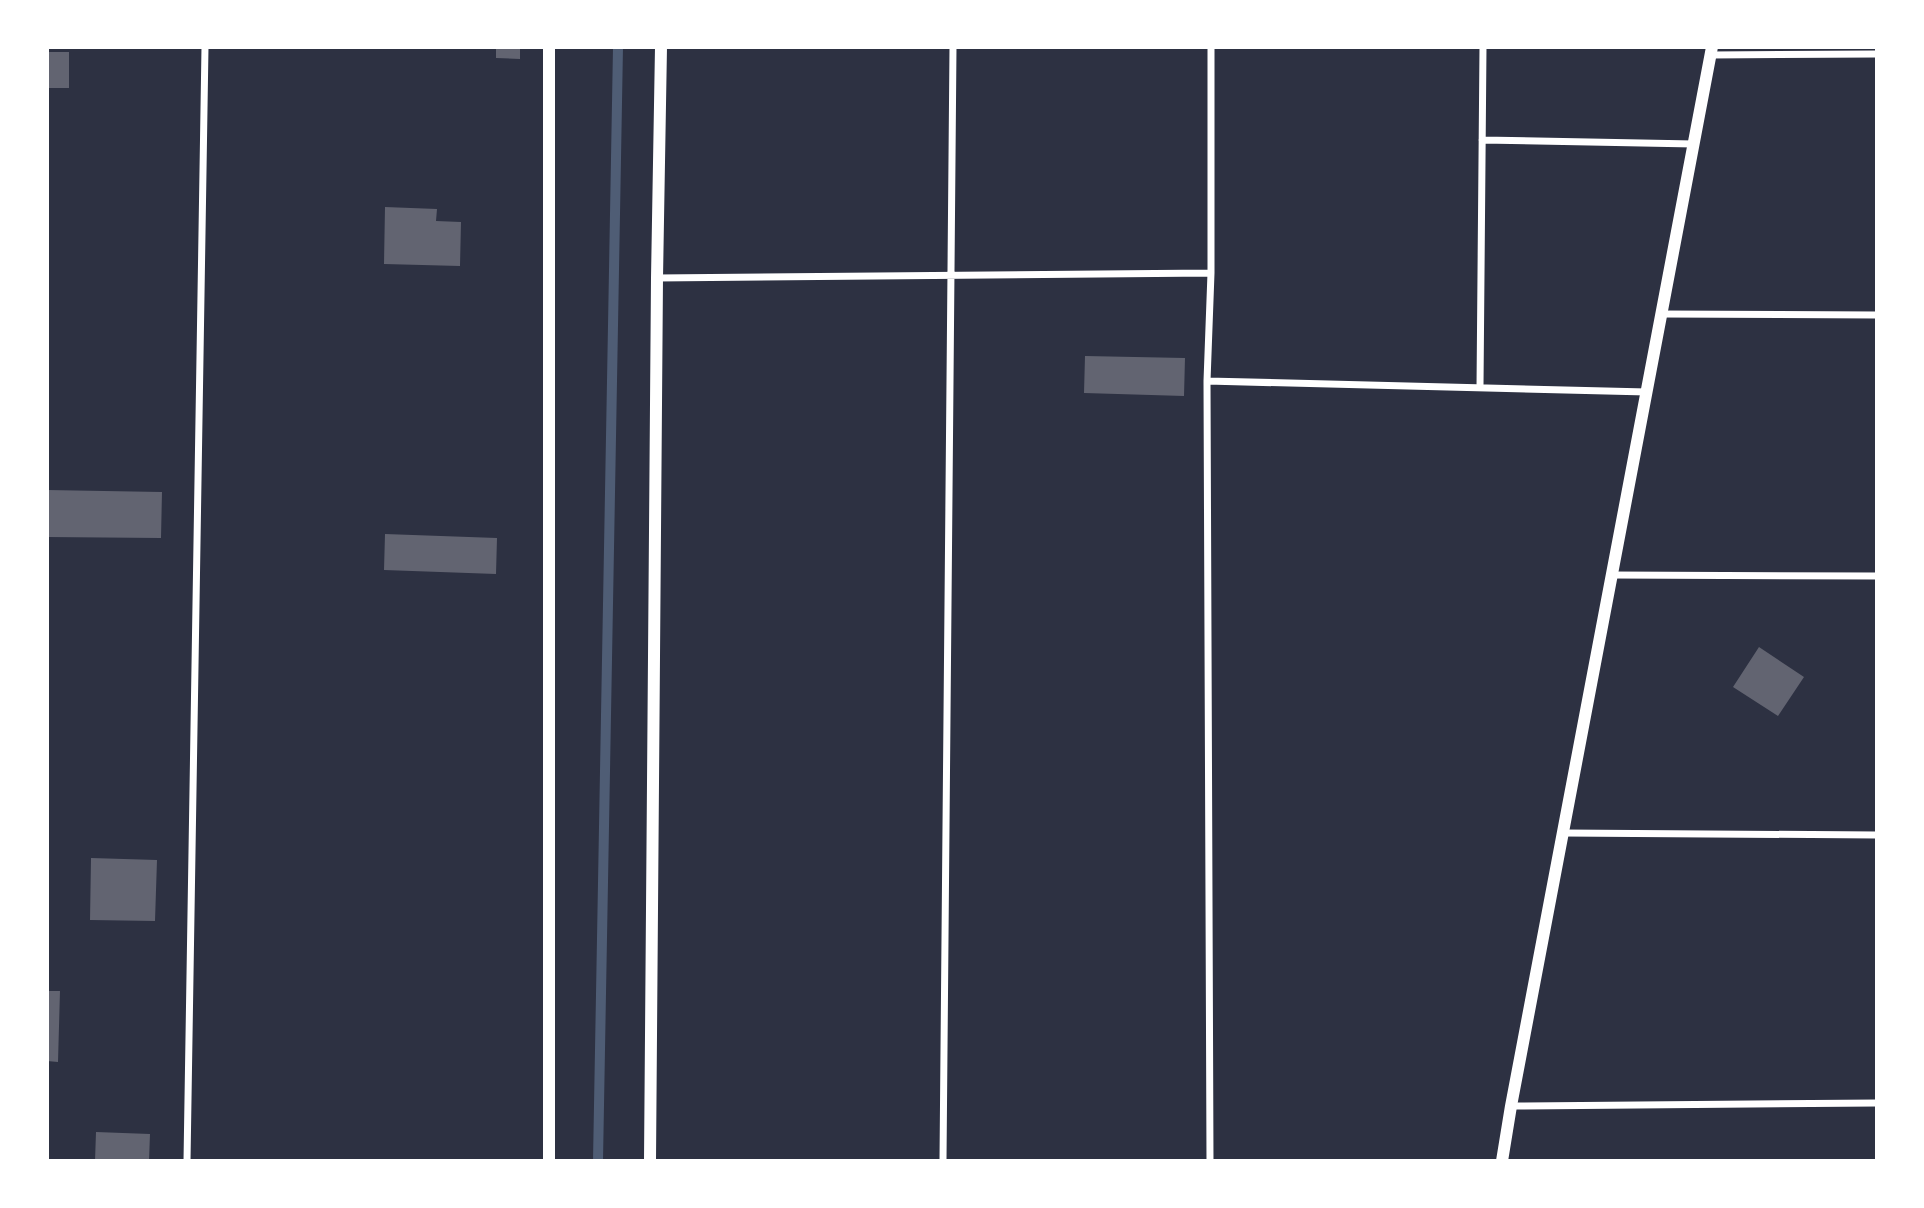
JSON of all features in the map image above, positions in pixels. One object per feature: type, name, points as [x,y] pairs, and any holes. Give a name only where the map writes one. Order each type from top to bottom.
[{"type":"street","points":[[187,1161],[205,47]]},
{"type":"street","points":[[549,47],[549,1161]]},
{"type":"street","points":[[650,1161],[661,47]]},
{"type":"street","points":[[943,1161],[953,47]]},
{"type":"street","points":[[1210,1161],[1207,381],[1211,274],[1211,47]]},
{"type":"street","points":[[1480,387],[1483,47]]},
{"type":"street","points":[[1502,1161],[1711,51],[1877,54]]},
{"type":"street","points":[[1482,140],[1694,144]]},
{"type":"street","points":[[657,278],[1211,274]]},
{"type":"street","points":[[1661,314],[1877,316]]},
{"type":"street","points":[[1207,381],[1647,392]]},
{"type":"street","points":[[1612,575],[1877,576]]},
{"type":"street","points":[[1563,833],[1877,835]]},
{"type":"street","points":[[1511,1106],[1877,1103]]},
{"type":"building","points":[[496,47],[520,47],[520,59],[496,58]]},
{"type":"building","points":[[47,52],[69,52],[69,88],[47,88]]},
{"type":"building","points":[[385,207],[437,209],[436,221],[461,222],[460,266],[384,264]]},
{"type":"building","points":[[1085,356],[1185,358],[1184,396],[1084,393]]},
{"type":"building","points":[[47,490],[162,492],[161,538],[47,537]]},
{"type":"building","points":[[385,534],[497,538],[496,574],[384,570]]},
{"type":"building","points":[[1759,647],[1804,677],[1778,716],[1733,687]]},
{"type":"building","points":[[91,858],[157,860],[155,921],[90,920]]},
{"type":"building","points":[[47,991],[60,991],[58,1062],[47,1061]]},
{"type":"building","points":[[96,1132],[150,1134],[149,1161],[95,1161]]},
{"type":"waterway","points":[[598,1161],[618,47]]}]
